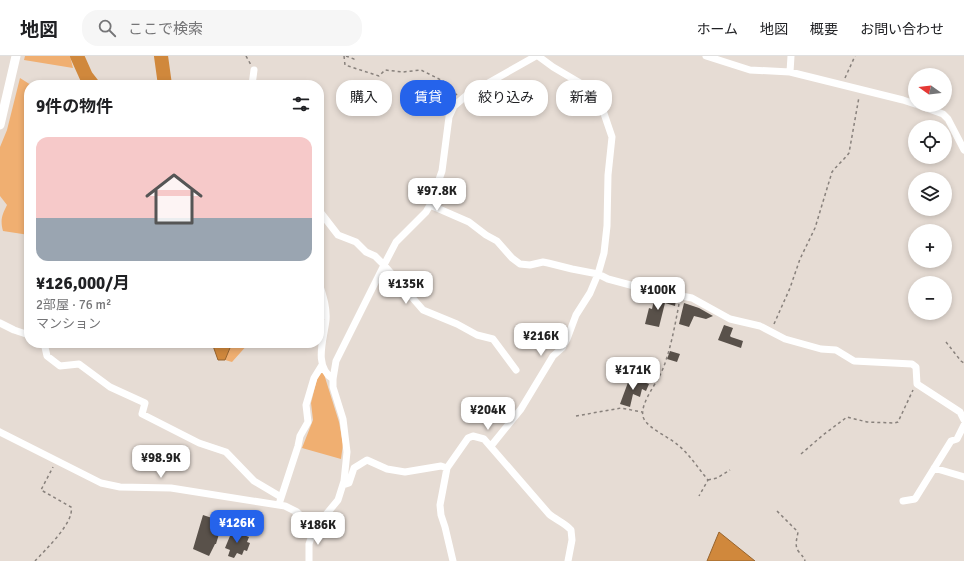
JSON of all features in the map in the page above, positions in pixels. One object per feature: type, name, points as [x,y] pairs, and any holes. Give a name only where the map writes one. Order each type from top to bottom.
[{"type":"street","points":[[0,125],[16,56]]},
{"type":"street","points":[[309,561],[309,544],[314,529],[338,500],[343,485],[347,452],[343,419],[333,387],[336,361],[396,242],[426,212],[430,205],[442,171],[449,117],[454,106],[467,95],[537,56],[596,93],[612,137],[608,175],[607,226],[604,253],[598,274],[590,293],[576,315],[562,348],[553,356],[521,409],[491,446]]},
{"type":"street","points":[[706,56],[750,70],[790,72],[908,102]]},
{"type":"street","points":[[790,72],[791,56]]},
{"type":"street","points":[[253,80],[254,70]]},
{"type":"street","points":[[937,112],[948,118],[964,150]]},
{"type":"street","points":[[430,205],[469,222],[486,235],[497,241],[512,258],[520,264],[530,265],[543,262],[598,274],[608,279],[649,290],[692,298],[730,319],[760,326],[785,339],[821,348],[836,350],[854,362],[912,364],[916,367],[917,384],[960,412],[964,420]]},
{"type":"street","points":[[324,218],[338,235],[356,242],[366,252],[375,256],[422,310],[457,324],[477,335],[493,339],[516,370]]},
{"type":"street","points":[[324,300],[326,320],[324,332]]},
{"type":"street","points":[[0,323],[24,333]]},
{"type":"street","points":[[45,348],[47,356],[60,366],[79,364],[110,387],[145,403],[142,414],[199,443],[226,452],[254,481],[281,497]]},
{"type":"street","points":[[322,348],[322,365],[327,375],[333,379]]},
{"type":"street","points":[[279,505],[300,436],[308,422],[306,405],[314,378],[322,365]]},
{"type":"street","points":[[903,501],[914,498],[951,441],[957,439],[964,425]]},
{"type":"street","points":[[0,432],[101,483],[120,487],[171,488],[285,506],[297,512],[314,529]]},
{"type":"street","points":[[453,561],[445,527],[440,515],[440,505],[447,468],[468,438],[473,436],[484,439],[550,514],[556,520],[567,525],[571,530],[572,540],[568,561]]},
{"type":"street","points":[[343,485],[350,483],[354,468],[367,460],[387,469],[405,472],[441,466],[447,468]]},
{"type":"street","points":[[934,468],[964,477]]},
{"type":"path","points":[[246,56],[254,70]]},
{"type":"path","points":[[355,56],[354,59],[345,56],[345,65],[379,76],[385,70],[403,72],[421,70],[443,81],[462,99]]},
{"type":"path","points":[[842,85],[855,56]]},
{"type":"path","points":[[771,332],[790,288],[800,258],[815,228],[832,172],[849,153],[860,90]]},
{"type":"path","points":[[680,296],[674,330],[662,369],[642,412],[643,418],[647,423],[678,445],[708,480]]},
{"type":"path","points":[[946,342],[964,363]]},
{"type":"path","points":[[802,454],[823,435],[848,417],[867,422],[898,422],[917,384]]},
{"type":"path","points":[[576,416],[621,408],[642,412]]},
{"type":"path","points":[[35,561],[59,534],[69,519],[72,510],[70,507],[41,490],[56,460]]},
{"type":"path","points":[[699,496],[708,480],[716,478],[730,470]]},
{"type":"path","points":[[777,511],[798,532],[796,545],[797,550],[805,561]]},
{"type":"shaded area","points":[[25,56],[70,56],[73,68],[24,60]]},
{"type":"shaded area","points":[[20,78],[24,81],[24,234],[3,231],[2,218],[7,205],[0,196],[0,147],[7,130]]},
{"type":"shaded area","points":[[324,305],[326,312],[324,323]]},
{"type":"shaded area","points":[[214,348],[230,348],[225,360],[218,360]]},
{"type":"shaded area","points":[[230,348],[245,348],[232,362],[225,360]]},
{"type":"shaded area","points":[[323,371],[339,422],[343,444],[341,459],[302,448],[313,420],[311,403],[317,379]]},
{"type":"shaded area","points":[[719,532],[755,561],[707,561]]},
{"type":"building","points":[[655,296],[676,300],[675,306],[665,303],[659,327],[645,324],[649,308],[652,309]]},
{"type":"building","points":[[684,303],[699,308],[713,316],[706,319],[694,316],[689,327],[679,324]]},
{"type":"building","points":[[724,325],[733,328],[731,337],[743,341],[741,348],[718,340]]},
{"type":"building","points":[[670,351],[680,354],[677,362],[667,359]]},
{"type":"building","points":[[630,377],[649,384],[646,391],[642,389],[640,397],[633,394],[630,407],[620,404]]},
{"type":"building","points":[[203,515],[221,521],[217,533],[219,534],[216,544],[209,556],[193,549]]},
{"type":"building","points":[[232,531],[249,537],[247,542],[250,543],[247,551],[244,550],[242,555],[237,553],[234,558],[228,556],[230,550],[225,548]]},
{"type":"waterway","points":[[77,56],[89,80]]},
{"type":"waterway","points":[[161,56],[164,80]]}]
